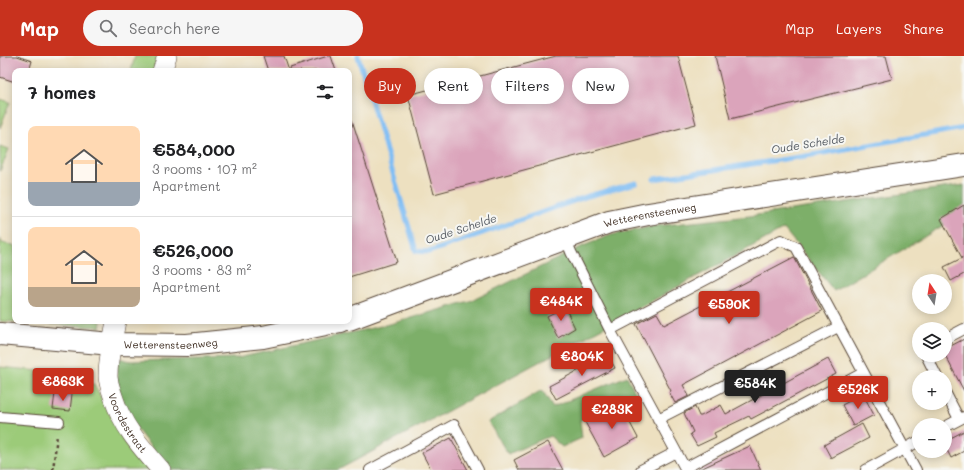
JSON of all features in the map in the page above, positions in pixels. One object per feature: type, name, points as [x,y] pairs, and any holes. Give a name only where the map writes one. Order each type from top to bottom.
[{"type":"street","points":[[163,68],[167,56]]},
{"type":"street","name":"Wetterensteenweg","points":[[352,318],[565,237],[609,222],[648,214],[964,165]]},
{"type":"street","name":"Voordestraat","points":[[115,324],[108,377],[117,411],[133,437],[161,470]]},
{"type":"street","name":"Wetterensteenweg","points":[[0,334],[112,344],[187,345],[263,337],[326,324]]},
{"type":"lane","points":[[565,237],[570,252],[610,330],[686,469],[863,373]]},
{"type":"lane","points":[[610,330],[781,240],[796,247],[916,470]]},
{"type":"lane","points":[[658,419],[838,327]]},
{"type":"lane","points":[[952,335],[964,329]]},
{"type":"lane","points":[[952,403],[962,418],[952,423]]},
{"type":"lane","points":[[0,417],[59,422]]},
{"type":"lane","points":[[370,470],[454,425],[478,470]]},
{"type":"lane","points":[[866,470],[912,445]]},
{"type":"lane","points":[[641,470],[676,452]]},
{"type":"path","points":[[53,470],[59,422]]},
{"type":"green space","points":[[135,56],[159,56],[155,68],[132,68]]},
{"type":"green space","points":[[0,99],[10,102],[0,128]]},
{"type":"green space","points":[[0,146],[9,149],[0,171]]},
{"type":"green space","points":[[964,185],[964,213],[834,291],[784,229],[338,470],[171,470],[137,429],[124,406],[120,393],[117,377],[118,358],[131,361],[238,358],[390,324],[473,300],[583,246],[611,235],[655,226],[750,216]]},
{"type":"green space","points":[[0,237],[2,243],[12,245],[12,322],[0,321]]},
{"type":"green space","points":[[50,324],[100,324],[100,327]]},
{"type":"green space","points":[[0,367],[90,376],[90,384],[94,384],[124,441],[149,470],[0,470]]},
{"type":"green space","points":[[627,376],[636,394],[580,420],[582,438],[562,447],[550,436],[508,454],[488,422],[542,390],[553,407]]},
{"type":"building","points":[[0,56],[17,56],[32,61],[30,68],[12,68],[12,81],[0,77]]},
{"type":"building","points":[[263,56],[284,56],[288,68],[267,68]]},
{"type":"building","points":[[331,56],[335,68],[290,68]]},
{"type":"building","points":[[556,56],[678,56],[696,124],[434,194],[410,104],[416,104],[416,93],[424,91],[424,104],[483,104],[483,75],[491,73],[491,104],[564,104],[564,68],[510,68]]},
{"type":"building","points":[[715,56],[886,56],[892,79],[730,119]]},
{"type":"building","points":[[352,120],[397,262],[352,276]]},
{"type":"building","points":[[964,205],[964,274],[952,280],[952,274],[948,274],[944,267],[962,258],[941,219]]},
{"type":"building","points":[[794,257],[822,311],[683,385],[689,396],[675,403],[669,392],[671,391],[636,324],[657,313],[664,325]]},
{"type":"building","points":[[565,307],[575,328],[558,338],[547,316]]},
{"type":"building","points":[[964,339],[964,391],[949,362],[952,362],[952,345]]},
{"type":"building","points":[[608,355],[615,368],[556,399],[549,386]]},
{"type":"building","points":[[828,359],[836,374],[751,419],[749,416],[714,433],[716,437],[697,446],[690,434],[693,432],[684,413],[695,407],[699,416],[701,416],[721,405],[726,414]]},
{"type":"building","points":[[55,393],[72,394],[70,411],[53,409]]},
{"type":"building","points":[[863,394],[874,415],[853,426],[842,405]]},
{"type":"building","points":[[620,404],[638,438],[604,457],[585,422]]},
{"type":"building","points":[[862,424],[869,438],[831,458],[824,445]]},
{"type":"building","points":[[964,431],[964,451],[952,457],[952,437]]},
{"type":"building","points":[[451,438],[468,470],[431,470],[422,453]]},
{"type":"building","points":[[548,442],[563,470],[519,470],[514,460]]},
{"type":"building","points":[[750,446],[761,470],[698,470]]},
{"type":"waterway","name":"Oude Schelde","points":[[358,56],[416,251],[429,252],[588,196],[636,183]]},
{"type":"waterway","name":"Oude Schelde","points":[[654,179],[812,155],[964,128]]}]
